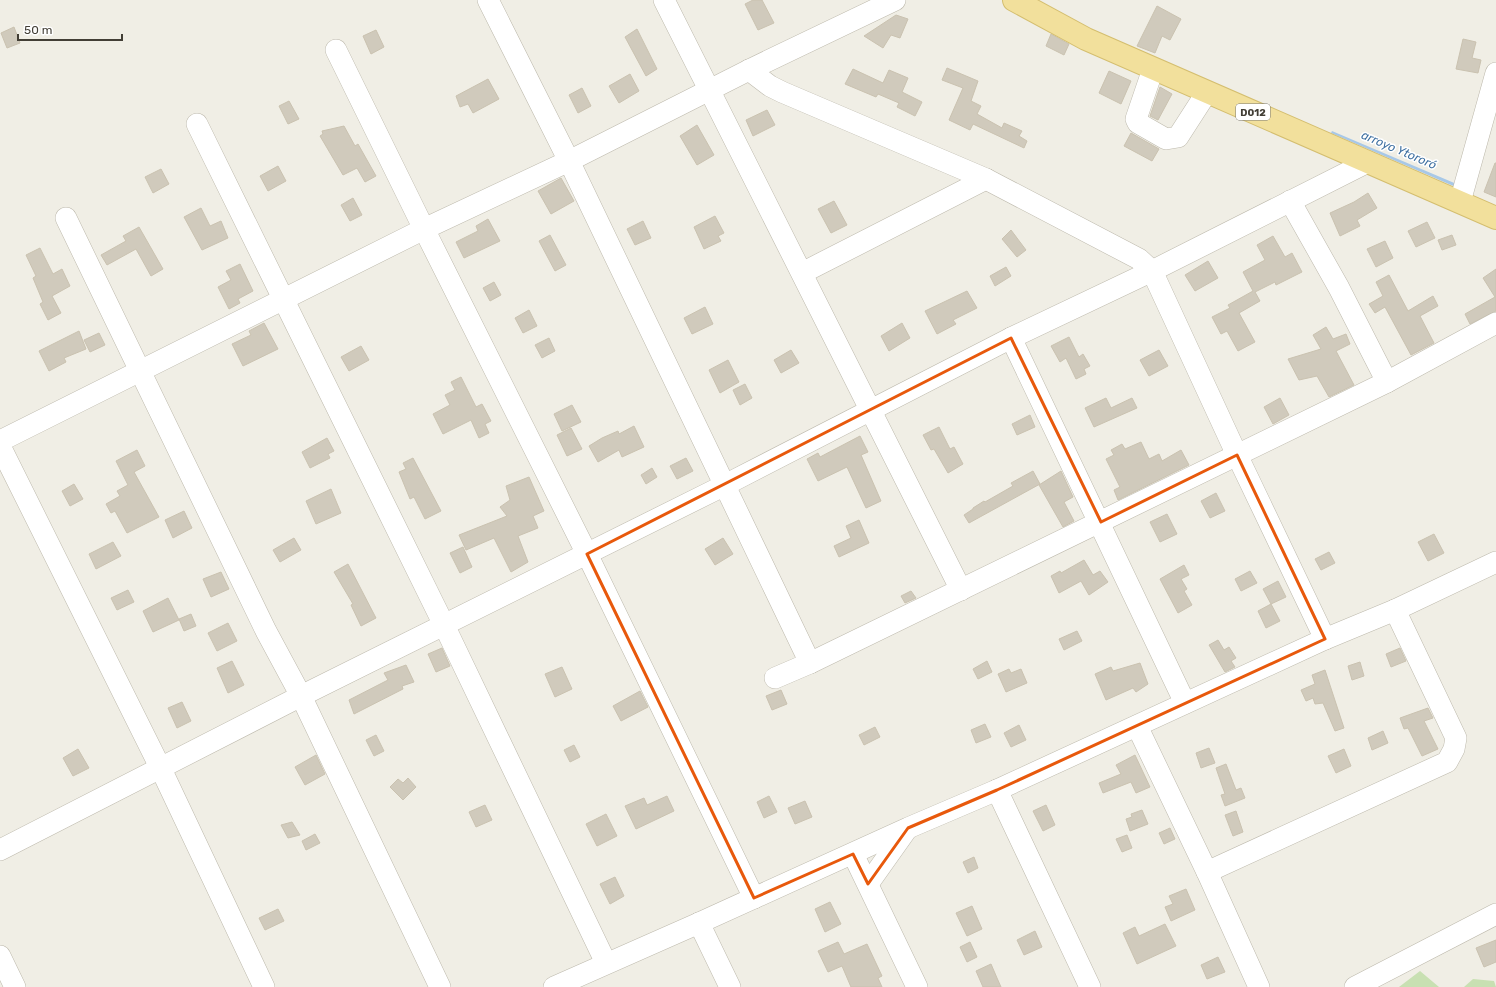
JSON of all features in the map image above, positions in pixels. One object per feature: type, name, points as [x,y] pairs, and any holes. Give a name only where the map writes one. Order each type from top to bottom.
[{"type":"main road","name":"D012","points":[[1014,0],[1086,39],[1496,218]]},
{"type":"street","points":[[488,0],[569,161],[810,663]]},
{"type":"street","points":[[664,0],[846,363],[871,408],[961,590]]},
{"type":"street","points":[[0,442],[139,370],[284,300],[424,229],[569,161],[749,70],[895,0]]},
{"type":"street","points":[[336,50],[587,554],[754,898]]},
{"type":"street","points":[[1153,69],[1136,119],[1138,123],[1166,139],[1178,137],[1207,92]]},
{"type":"street","points":[[749,70],[770,86],[782,92],[986,179],[1139,259],[1152,271],[1237,455],[1325,639]]},
{"type":"street","points":[[1460,202],[1496,73]]},
{"type":"street","points":[[197,124],[444,625],[606,962]]},
{"type":"street","points":[[0,850],[161,769],[301,696],[725,485],[871,408],[1152,271],[1368,162]]},
{"type":"street","points":[[802,273],[986,179]]},
{"type":"street","points":[[1290,201],[1339,288],[1387,382]]},
{"type":"street","points":[[66,218],[266,631],[301,696],[440,987]]},
{"type":"street","points":[[775,678],[810,663],[961,590],[1387,382],[1496,323]]},
{"type":"street","points":[[1012,338],[1101,522],[1138,606],[1185,704]]},
{"type":"street","points":[[0,446],[161,769],[264,987]]},
{"type":"street","points":[[555,987],[606,962],[699,923],[908,828],[997,790],[1325,639],[1395,610],[1496,562]]},
{"type":"street","points":[[1207,872],[1447,762],[1454,749],[1456,738],[1395,610]]},
{"type":"street","points":[[1137,726],[1207,872],[1259,987]]},
{"type":"street","points":[[997,790],[1090,987]]},
{"type":"street","points":[[868,884],[908,828]]},
{"type":"street","points":[[853,854],[917,987]]},
{"type":"street","points":[[1355,987],[1496,914]]},
{"type":"street","points":[[699,923],[730,987]]},
{"type":"street","points":[[0,956],[15,987]]},
{"type":"highlighted area","points":[[1011,338],[1101,522],[1237,455],[1325,639],[997,790],[908,828],[868,884],[853,854],[754,898],[587,554]]},
{"type":"green space","points":[[1420,971],[1439,987],[1399,987]]},
{"type":"green space","points":[[1473,979],[1494,981],[1496,987],[1464,987]]},
{"type":"water","points":[[1332,131],[1459,185],[1458,188],[1331,133]]},
{"type":"building","points":[[753,0],[762,0],[774,23],[758,30],[745,4]]},
{"type":"building","points":[[1157,6],[1181,19],[1170,40],[1162,36],[1155,53],[1137,46]]},
{"type":"building","points":[[896,15],[908,19],[900,38],[891,35],[883,48],[864,36]]},
{"type":"building","points":[[14,27],[20,43],[7,48],[1,33]]},
{"type":"building","points":[[637,29],[657,69],[646,76],[625,37]]},
{"type":"building","points":[[376,30],[384,47],[371,54],[363,36]]},
{"type":"building","points":[[1051,34],[1069,44],[1064,55],[1046,46]]},
{"type":"building","points":[[1463,39],[1476,42],[1472,58],[1481,60],[1478,73],[1456,69]]},
{"type":"building","points":[[947,68],[978,81],[971,101],[981,106],[977,114],[1002,128],[1004,123],[1022,131],[1019,136],[1027,141],[1024,148],[973,124],[970,130],[949,120],[963,88],[942,80]]},
{"type":"building","points":[[853,69],[883,83],[889,70],[908,78],[902,92],[922,102],[915,116],[897,107],[899,103],[878,94],[876,97],[845,84]]},
{"type":"building","points":[[1109,71],[1131,81],[1121,104],[1099,93]]},
{"type":"building","points":[[630,74],[639,91],[619,103],[609,86]]},
{"type":"building","points":[[488,79],[499,99],[473,113],[468,104],[460,107],[456,96]]},
{"type":"building","points":[[1160,87],[1172,94],[1158,120],[1150,116]]},
{"type":"building","points":[[582,88],[591,106],[578,113],[569,95]]},
{"type":"building","points":[[289,101],[299,119],[288,124],[279,106]]},
{"type":"building","points":[[767,110],[775,125],[753,136],[746,120]]},
{"type":"building","points":[[697,125],[714,155],[697,165],[680,136]]},
{"type":"building","points":[[344,126],[355,146],[358,144],[376,176],[365,182],[357,168],[343,175],[320,136],[323,134],[322,131]]},
{"type":"building","points":[[1131,133],[1159,149],[1152,161],[1124,146]]},
{"type":"building","points":[[1496,163],[1496,197],[1484,192]]},
{"type":"building","points":[[278,166],[286,181],[268,191],[260,176]]},
{"type":"building","points":[[161,169],[169,184],[153,193],[145,177]]},
{"type":"building","points":[[561,178],[574,201],[551,214],[538,191]]},
{"type":"building","points":[[1368,193],[1377,208],[1357,220],[1360,226],[1340,236],[1330,213],[1354,202]]},
{"type":"building","points":[[353,198],[362,215],[350,221],[341,205]]},
{"type":"building","points":[[834,201],[847,225],[831,233],[818,209]]},
{"type":"building","points":[[201,208],[210,226],[221,221],[228,238],[202,250],[184,217]]},
{"type":"building","points":[[715,216],[724,233],[718,236],[721,241],[704,249],[694,227]]},
{"type":"building","points":[[488,219],[500,241],[464,258],[456,242],[478,231],[476,226]]},
{"type":"building","points":[[643,221],[651,238],[635,245],[627,229]]},
{"type":"building","points":[[1427,222],[1435,238],[1416,247],[1408,231]]},
{"type":"building","points":[[139,227],[163,269],[151,276],[136,249],[107,265],[101,255],[126,241],[123,236]]},
{"type":"building","points":[[1011,230],[1026,250],[1017,257],[1002,239]]},
{"type":"building","points":[[550,235],[566,265],[555,271],[539,241]]},
{"type":"building","points":[[1452,235],[1456,245],[1442,250],[1438,240]]},
{"type":"building","points":[[1273,236],[1285,257],[1292,253],[1302,272],[1276,285],[1275,282],[1255,292],[1260,301],[1239,313],[1255,342],[1238,351],[1227,331],[1221,334],[1212,317],[1230,308],[1228,305],[1253,291],[1243,272],[1265,260],[1257,245]]},
{"type":"building","points":[[1385,241],[1393,258],[1376,267],[1367,249]]},
{"type":"building","points":[[40,248],[53,274],[62,269],[70,286],[52,296],[61,313],[48,320],[40,304],[43,302],[33,278],[36,276],[26,255]]},
{"type":"building","points":[[1208,261],[1218,278],[1195,291],[1185,275]]},
{"type":"building","points":[[240,264],[253,291],[238,299],[240,303],[229,309],[218,287],[231,280],[226,271]]},
{"type":"building","points":[[1006,267],[1011,276],[995,286],[990,276]]},
{"type":"building","points":[[1496,269],[1496,311],[1470,324],[1465,314],[1495,297],[1483,278]]},
{"type":"building","points":[[1389,275],[1408,311],[1433,296],[1438,306],[1420,316],[1434,343],[1411,355],[1385,307],[1375,313],[1369,304],[1383,296],[1376,282]]},
{"type":"building","points":[[494,282],[501,295],[490,301],[483,288]]},
{"type":"building","points":[[967,291],[977,308],[953,320],[956,324],[937,334],[925,311]]},
{"type":"building","points":[[705,307],[713,324],[692,334],[684,318]]},
{"type":"building","points":[[529,310],[537,326],[523,333],[515,318]]},
{"type":"building","points":[[264,323],[278,349],[243,366],[232,344],[251,335],[249,331]]},
{"type":"building","points":[[902,323],[910,338],[889,351],[881,336]]},
{"type":"building","points":[[1326,327],[1333,339],[1346,334],[1350,344],[1336,351],[1354,385],[1329,397],[1317,376],[1299,380],[1288,359],[1321,349],[1313,335]]},
{"type":"building","points":[[79,331],[86,349],[64,358],[66,362],[49,371],[39,351]]},
{"type":"building","points":[[99,333],[105,345],[90,352],[84,340]]},
{"type":"building","points":[[1069,337],[1079,357],[1083,354],[1090,366],[1084,369],[1086,374],[1076,379],[1066,358],[1060,362],[1051,346]]},
{"type":"building","points":[[549,338],[555,351],[542,358],[535,345]]},
{"type":"building","points":[[361,346],[369,360],[349,371],[341,357]]},
{"type":"building","points":[[791,350],[799,363],[781,373],[774,360]]},
{"type":"building","points":[[1159,350],[1168,366],[1149,376],[1140,360]]},
{"type":"building","points":[[728,360],[739,382],[720,393],[709,370]]},
{"type":"building","points":[[461,377],[476,407],[482,404],[491,421],[485,424],[489,433],[479,438],[471,420],[443,434],[433,414],[450,405],[445,395],[455,390],[451,382]]},
{"type":"building","points":[[745,384],[752,398],[740,405],[733,390]]},
{"type":"building","points":[[1106,398],[1111,408],[1132,398],[1137,408],[1094,427],[1085,408]]},
{"type":"building","points":[[1280,398],[1289,415],[1273,424],[1264,407]]},
{"type":"building","points":[[572,405],[581,422],[562,431],[554,414]]},
{"type":"building","points":[[1030,415],[1035,427],[1017,435],[1012,424]]},
{"type":"building","points":[[634,426],[644,447],[622,457],[619,450],[598,462],[589,446],[602,438],[618,431],[619,434]]},
{"type":"building","points":[[939,427],[950,449],[954,447],[963,464],[948,473],[934,449],[931,450],[923,435]]},
{"type":"building","points":[[571,428],[582,449],[567,456],[557,435]]},
{"type":"building","points":[[860,436],[868,452],[861,455],[881,501],[866,508],[847,467],[818,481],[807,459],[818,453],[820,457]]},
{"type":"building","points":[[327,438],[334,451],[328,454],[330,458],[310,468],[302,452]]},
{"type":"building","points":[[1141,442],[1149,459],[1159,454],[1162,461],[1181,450],[1189,465],[1118,500],[1114,490],[1120,487],[1106,459],[1114,455],[1111,450],[1122,444],[1125,449]]},
{"type":"building","points":[[137,450],[145,466],[134,472],[159,517],[127,533],[115,511],[111,513],[106,504],[120,496],[117,491],[128,485],[116,461]]},
{"type":"building","points":[[413,458],[441,511],[425,519],[414,497],[410,499],[399,472],[406,469],[403,463]]},
{"type":"building","points":[[686,458],[693,471],[677,479],[670,466]]},
{"type":"building","points":[[652,468],[657,477],[646,484],[641,475]]},
{"type":"building","points":[[1033,471],[1040,484],[969,523],[964,515],[984,501],[985,502],[1013,486],[1011,483]]},
{"type":"building","points":[[1061,471],[1073,497],[1064,502],[1074,521],[1063,527],[1039,485]]},
{"type":"building","points":[[529,477],[544,511],[533,516],[538,528],[518,536],[528,562],[511,572],[494,538],[466,550],[459,535],[507,516],[500,507],[510,500],[506,486]]},
{"type":"building","points":[[74,484],[83,499],[70,506],[62,491]]},
{"type":"building","points":[[331,489],[341,513],[316,524],[306,501]]},
{"type":"building","points":[[1216,493],[1225,511],[1210,518],[1201,501]]},
{"type":"building","points":[[184,511],[192,528],[173,538],[165,520]]},
{"type":"building","points":[[1167,514],[1177,534],[1160,542],[1150,522]]},
{"type":"building","points":[[859,520],[869,543],[839,557],[834,546],[851,538],[846,526]]},
{"type":"building","points":[[1434,534],[1444,553],[1428,561],[1418,542]]},
{"type":"building","points":[[294,538],[301,550],[280,562],[273,550]]},
{"type":"building","points":[[723,538],[733,554],[715,565],[705,549]]},
{"type":"building","points":[[113,542],[121,556],[96,569],[89,554]]},
{"type":"building","points":[[463,547],[472,567],[460,573],[450,553]]},
{"type":"building","points":[[1329,552],[1335,563],[1321,570],[1315,559]]},
{"type":"building","points":[[1084,560],[1093,575],[1100,571],[1108,582],[1089,595],[1081,581],[1059,593],[1051,576],[1060,571],[1061,573]]},
{"type":"building","points":[[348,564],[376,618],[361,626],[351,605],[353,604],[334,572]]},
{"type":"building","points":[[1184,565],[1189,575],[1181,579],[1187,589],[1184,591],[1192,605],[1178,613],[1160,579]]},
{"type":"building","points":[[1250,571],[1257,583],[1241,591],[1235,579]]},
{"type":"building","points":[[221,572],[229,589],[211,597],[203,579]]},
{"type":"building","points":[[1278,581],[1286,597],[1271,604],[1263,589]]},
{"type":"building","points":[[128,590],[134,602],[117,610],[111,598]]},
{"type":"building","points":[[911,591],[916,598],[905,603],[901,596]]},
{"type":"building","points":[[168,598],[179,620],[153,632],[143,611]]},
{"type":"building","points":[[1271,604],[1280,621],[1266,628],[1258,611]]},
{"type":"building","points":[[191,614],[196,626],[184,631],[179,619]]},
{"type":"building","points":[[228,623],[237,641],[217,651],[208,633]]},
{"type":"building","points":[[1077,631],[1082,641],[1064,650],[1059,639]]},
{"type":"building","points":[[1218,640],[1224,650],[1229,647],[1236,658],[1231,661],[1235,667],[1225,672],[1209,645]]},
{"type":"building","points":[[442,648],[450,666],[436,672],[428,654]]},
{"type":"building","points":[[1400,648],[1406,661],[1391,667],[1386,654]]},
{"type":"building","points":[[232,661],[244,685],[228,693],[217,668]]},
{"type":"building","points":[[987,661],[992,672],[978,679],[973,669]]},
{"type":"building","points":[[1360,662],[1364,676],[1352,680],[1348,666]]},
{"type":"building","points":[[1140,663],[1148,684],[1136,692],[1133,688],[1106,700],[1095,674],[1111,667],[1113,671]]},
{"type":"building","points":[[406,665],[414,682],[402,686],[403,689],[354,714],[349,700],[388,680],[384,673]]},
{"type":"building","points":[[562,667],[572,689],[555,697],[545,674]]},
{"type":"building","points":[[1009,669],[1011,673],[1021,669],[1027,683],[1006,692],[998,674]]},
{"type":"building","points":[[1325,670],[1344,728],[1335,731],[1323,703],[1315,704],[1313,698],[1306,701],[1301,690],[1315,684],[1312,675]]},
{"type":"building","points":[[781,690],[787,704],[772,710],[766,696]]},
{"type":"building","points":[[640,691],[648,707],[621,721],[613,706]]},
{"type":"building","points":[[182,702],[191,721],[177,728],[168,708]]},
{"type":"building","points":[[1428,708],[1433,718],[1424,721],[1438,749],[1422,756],[1408,728],[1404,729],[1400,718]]},
{"type":"building","points":[[985,724],[991,737],[976,743],[971,730]]},
{"type":"building","points":[[1019,725],[1026,740],[1011,747],[1004,733]]},
{"type":"building","points":[[875,727],[880,737],[864,745],[859,735]]},
{"type":"building","points":[[1383,731],[1388,743],[1372,750],[1368,738]]},
{"type":"building","points":[[376,735],[384,751],[374,756],[366,740]]},
{"type":"building","points":[[574,745],[580,757],[570,762],[564,750]]},
{"type":"building","points":[[1209,748],[1215,763],[1201,768],[1196,753]]},
{"type":"building","points":[[78,749],[89,768],[73,776],[63,758]]},
{"type":"building","points":[[1344,749],[1351,766],[1336,773],[1328,756]]},
{"type":"building","points":[[316,755],[325,774],[305,785],[295,767]]},
{"type":"building","points":[[1135,755],[1150,787],[1136,793],[1131,782],[1103,793],[1099,783],[1121,774],[1116,765]]},
{"type":"building","points":[[1226,764],[1236,790],[1241,788],[1245,798],[1225,806],[1221,795],[1225,794],[1216,768]]},
{"type":"building","points":[[408,778],[416,787],[403,800],[390,787],[398,779],[403,783]]},
{"type":"building","points":[[667,796],[674,811],[636,829],[625,806],[644,798],[647,805]]},
{"type":"building","points":[[769,796],[777,812],[764,818],[757,802]]},
{"type":"building","points":[[805,801],[812,817],[795,824],[788,808]]},
{"type":"building","points":[[485,805],[492,820],[476,827],[469,812]]},
{"type":"building","points":[[1046,805],[1055,825],[1043,831],[1033,811]]},
{"type":"building","points":[[1142,810],[1148,824],[1130,831],[1126,819],[1132,817],[1131,814]]},
{"type":"building","points":[[1236,811],[1243,832],[1233,836],[1225,815]]},
{"type":"building","points":[[606,814],[617,836],[597,846],[586,824]]},
{"type":"building","points":[[292,822],[300,835],[288,838],[281,825]]},
{"type":"building","points":[[1170,828],[1175,839],[1164,844],[1159,833]]},
{"type":"building","points":[[315,834],[320,843],[306,850],[302,841]]},
{"type":"building","points":[[1127,835],[1132,848],[1122,852],[1116,839]]},
{"type":"building","points":[[974,857],[978,868],[968,873],[963,862]]},
{"type":"building","points":[[615,877],[624,896],[610,904],[600,884]]},
{"type":"building","points":[[1186,889],[1195,910],[1171,921],[1165,907],[1173,904],[1169,896]]},
{"type":"building","points":[[830,902],[841,924],[825,932],[815,909]]},
{"type":"building","points":[[972,906],[982,929],[967,936],[956,913]]},
{"type":"building","points":[[278,909],[284,921],[265,930],[259,918]]},
{"type":"building","points":[[1165,924],[1176,946],[1137,964],[1123,933],[1135,927],[1139,936]]},
{"type":"building","points":[[1035,931],[1042,947],[1024,955],[1017,940]]},
{"type":"building","points":[[1496,940],[1496,962],[1484,967],[1476,948]]},
{"type":"building","points":[[838,942],[844,954],[867,944],[882,976],[878,978],[882,987],[851,987],[842,966],[828,972],[818,951]]},
{"type":"building","points":[[970,942],[977,957],[967,962],[960,947]]},
{"type":"building","points":[[1218,957],[1225,972],[1207,979],[1201,965]]},
{"type":"building","points":[[991,964],[1001,987],[983,987],[976,971]]},
{"type":"water label","name":"arroyo Ytororó","points":[[1399,150]]}]
